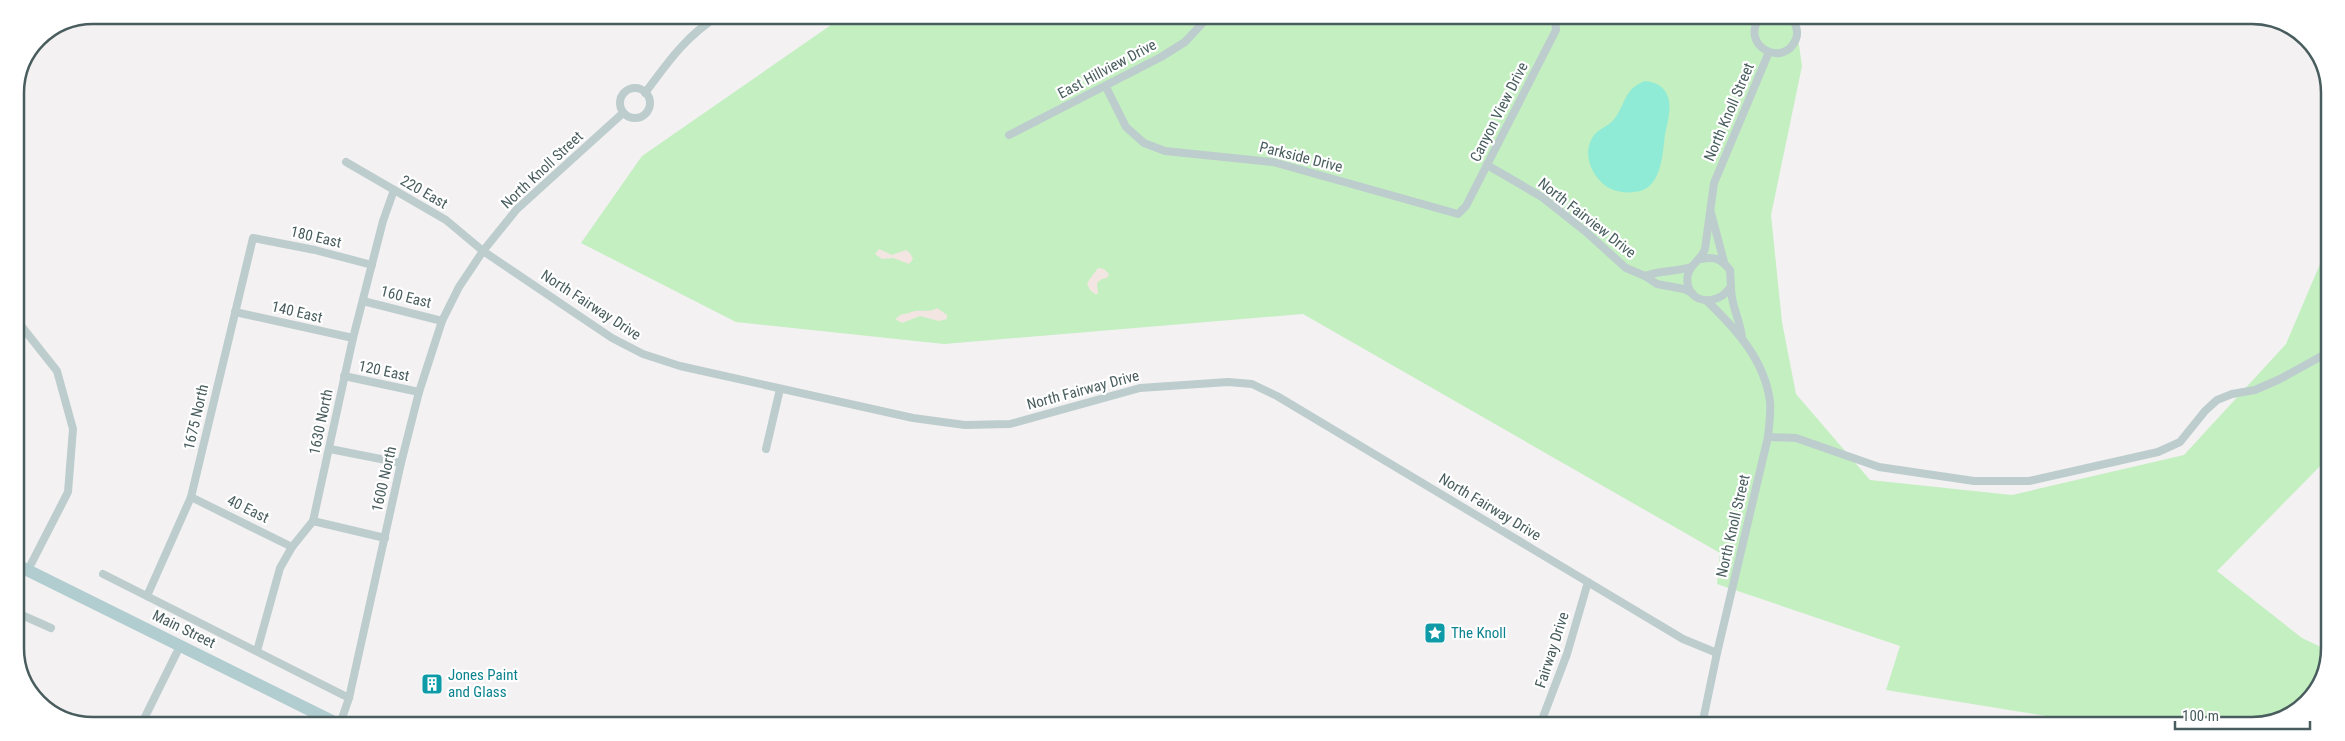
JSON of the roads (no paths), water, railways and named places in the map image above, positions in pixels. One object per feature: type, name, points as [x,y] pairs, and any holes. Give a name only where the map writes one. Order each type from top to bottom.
[{"type":"main road","name":"Main Street","points":[[24,568],[325,717]]},
{"type":"street","points":[[645,93],[678,48],[705,24]]},
{"type":"street","name":"East Hillview Drive","points":[[1009,135],[1106,87],[1185,42],[1202,24]]},
{"type":"street","name":"Canyon View Drive","points":[[1458,214],[1466,206],[1556,30],[1556,24]]},
{"type":"street","name":"North Knoll Street","points":[[1756,24],[1754,32],[1756,41],[1761,48],[1769,52],[1778,53],[1786,51],[1792,46],[1797,29],[1795,24]]},
{"type":"street","name":"North Knoll Street","points":[[1701,259],[1705,249],[1714,183],[1769,52]]},
{"type":"street","name":"Parkside Drive","points":[[1106,87],[1126,127],[1144,143],[1164,151],[1274,162],[1458,214]]},
{"type":"street","points":[[632,89],[641,90],[645,93],[649,101],[645,114],[632,118],[624,113],[620,104],[623,94],[632,89]]},
{"type":"street","name":"North Knoll Street","points":[[483,251],[517,209],[624,113]]},
{"type":"street","name":"220 East","points":[[346,162],[446,220],[483,251]]},
{"type":"street","name":"North Fairview Drive","points":[[1487,165],[1542,197],[1585,231],[1626,268],[1645,276],[1657,284],[1684,289],[1694,294]]},
{"type":"street","name":"1630 North","points":[[257,651],[280,568],[292,547],[313,522],[353,338],[383,221],[394,190]]},
{"type":"street","name":"North Knoll Street","points":[[1711,213],[1724,262],[1730,270],[1731,299],[1741,323],[1742,337]]},
{"type":"street","name":"180 East","points":[[253,238],[315,250],[372,265]]},
{"type":"street","name":"1675 North","points":[[147,596],[191,497],[253,238]]},
{"type":"street","name":"1600 North","points":[[342,717],[349,698],[418,392],[442,321],[459,287],[483,251]]},
{"type":"street","name":"North Fairway Drive","points":[[483,251],[612,338],[643,354],[680,366],[914,418],[965,425],[1010,424],[1140,388],[1228,382],[1252,384],[1277,396],[1683,639],[1717,652]]},
{"type":"street","points":[[1694,294],[1688,282],[1691,267],[1701,259],[1710,257],[1724,262]]},
{"type":"street","name":"North Fairview Drive","points":[[1645,276],[1656,272],[1691,267]]},
{"type":"street","points":[[1707,301],[1721,298],[1731,286]]},
{"type":"street","name":"North Knoll Street","points":[[1694,294],[1707,301],[1742,337],[1762,371],[1770,402],[1768,437],[1717,652],[1704,717]]},
{"type":"street","name":"160 East","points":[[363,300],[442,321]]},
{"type":"street","name":"140 East","points":[[235,312],[353,338]]},
{"type":"street","points":[[24,329],[57,371],[74,429],[68,492],[28,570]]},
{"type":"street","points":[[1768,437],[1796,438],[1879,467],[1974,481],[2029,481],[2158,452],[2180,442],[2205,411],[2217,400],[2232,394],[2254,390],[2280,379],[2321,356]]},
{"type":"street","name":"120 East","points":[[344,376],[418,392]]},
{"type":"street","points":[[766,450],[780,389]]},
{"type":"street","points":[[330,449],[401,463]]},
{"type":"street","name":"40 East","points":[[191,497],[292,547]]},
{"type":"street","points":[[313,522],[384,538]]},
{"type":"street","points":[[103,574],[349,698]]},
{"type":"street","name":"Fairway Drive","points":[[1543,717],[1567,654],[1588,582]]},
{"type":"street","points":[[24,618],[51,628]]},
{"type":"street","points":[[145,717],[180,646]]},
{"type":"place","name":"The Knoll","points":[[1435,633]]},
{"type":"place","name":"Jones Paint and Glass","points":[[432,684]]}]
